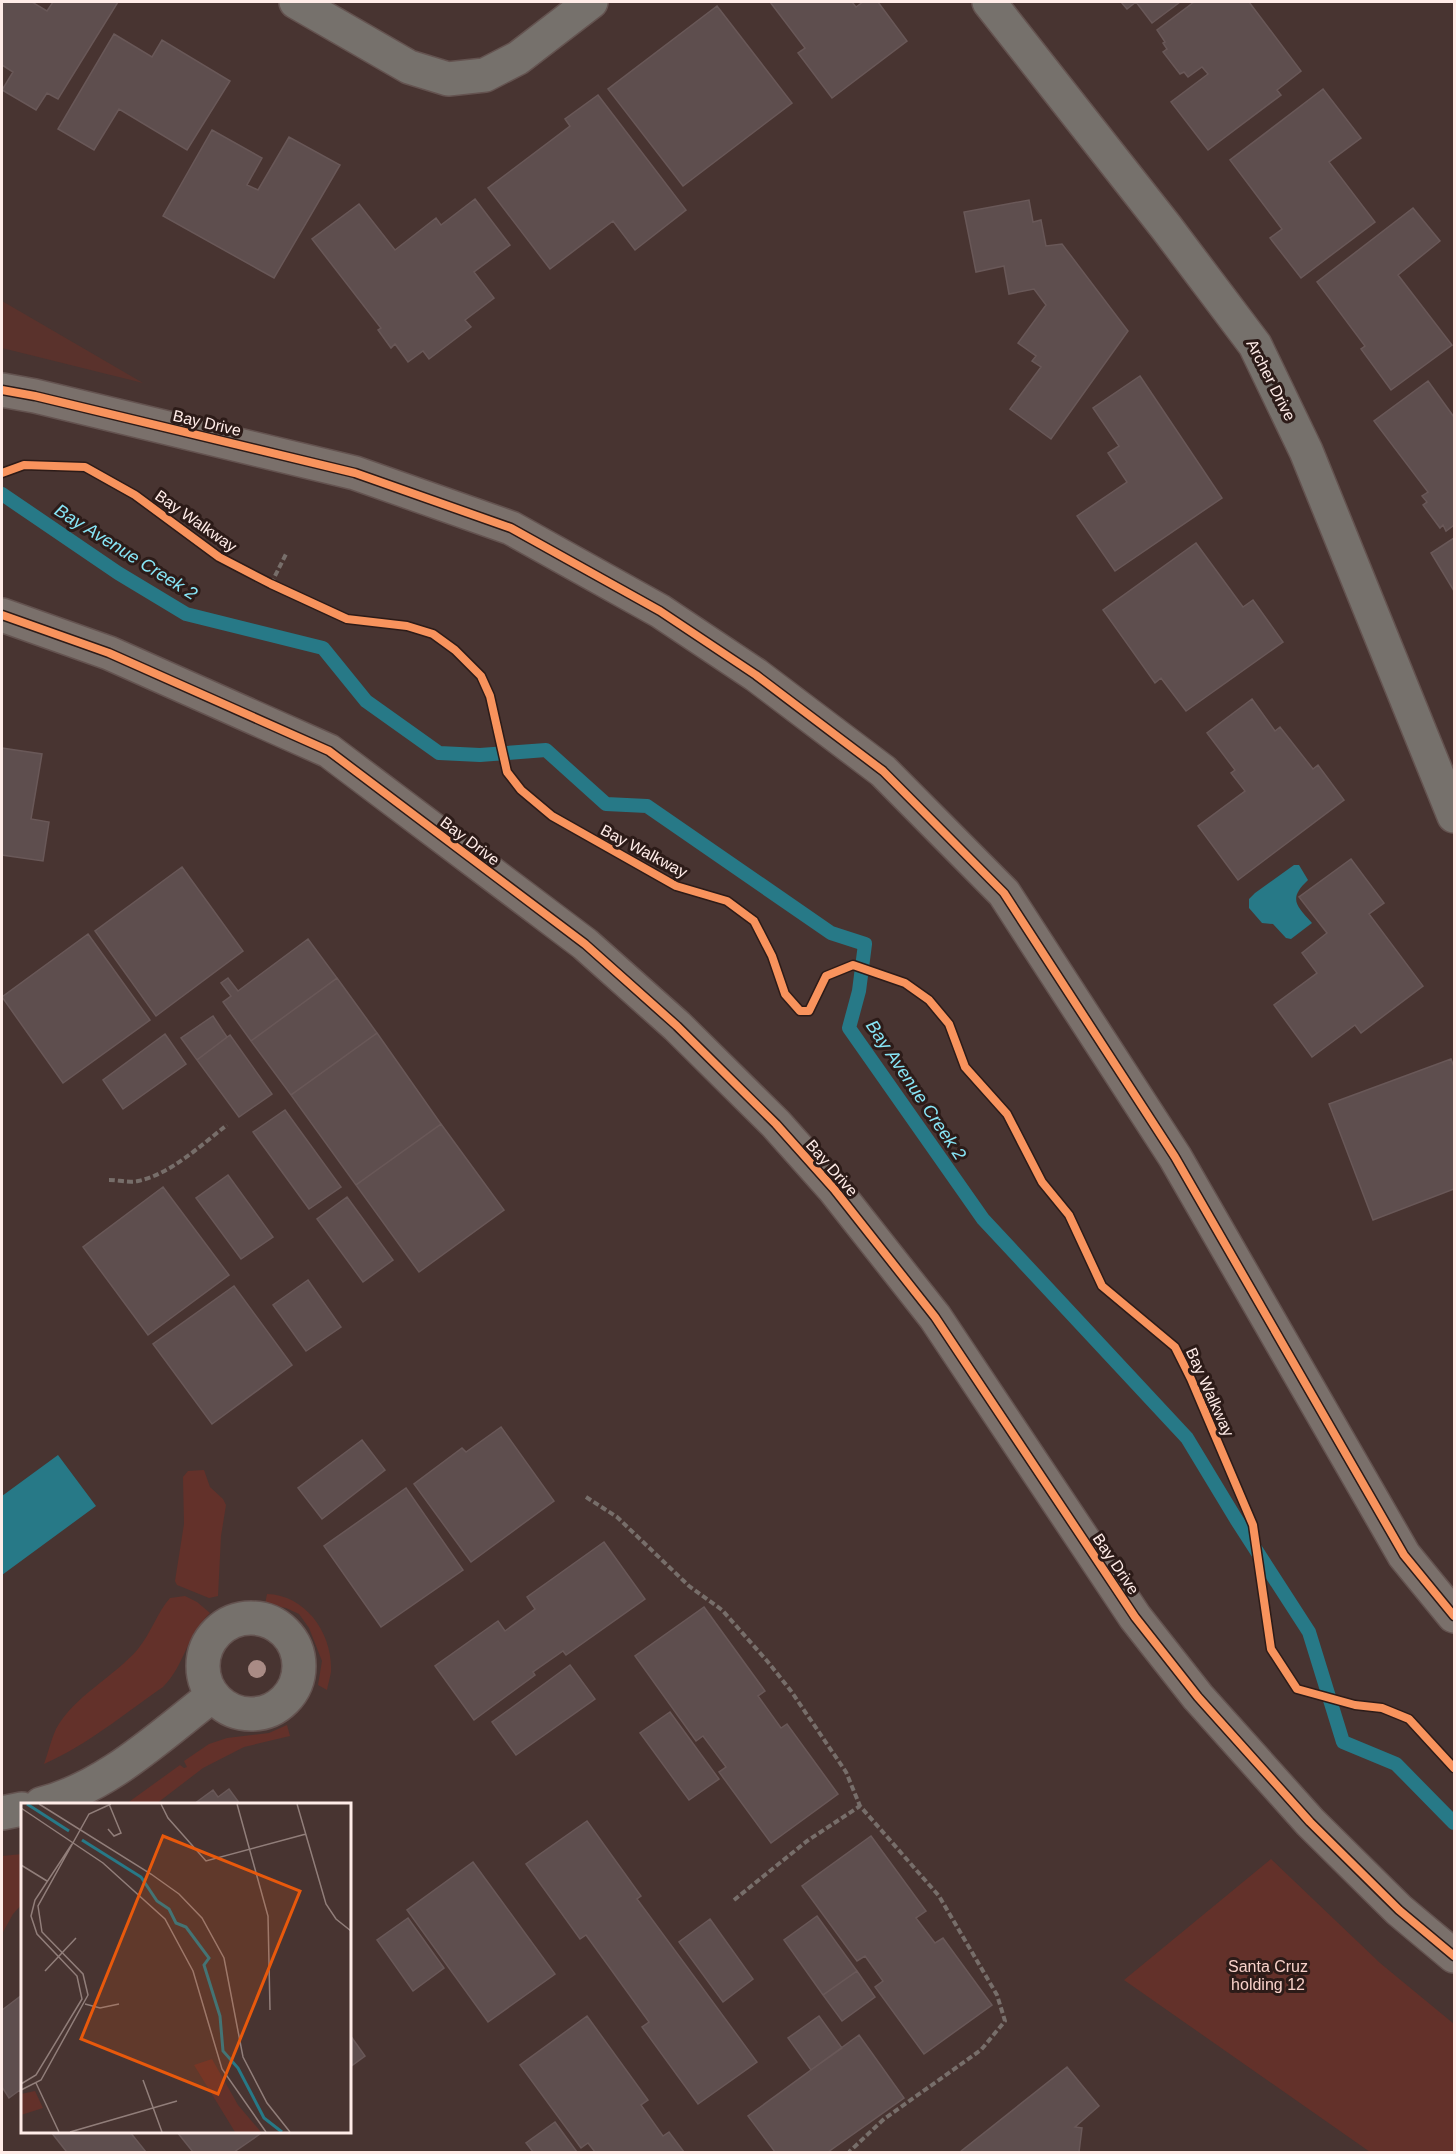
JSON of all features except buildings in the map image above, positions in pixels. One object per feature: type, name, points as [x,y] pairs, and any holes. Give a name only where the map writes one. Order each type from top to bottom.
[{"type":"main road","name":"Bay Drive","points":[[2,390],[355,472],[511,528],[660,611],[756,675],[883,771],[1004,893],[1175,1157],[1404,1555],[1455,1616]]},
{"type":"main road","name":"Bay Drive","points":[[2,615],[109,653],[328,752],[585,944],[677,1026],[776,1124],[834,1189],[935,1317],[1135,1617],[1198,1697],[1310,1822],[1399,1910],[1455,1956]]},
{"type":"street","points":[[296,2],[409,67],[448,79],[485,75],[518,58],[591,2]]},
{"type":"street","name":"Archer Drive","points":[[989,2],[1166,227],[1255,345],[1306,451],[1455,816]]},
{"type":"street","points":[[46,1803],[60,1800],[103,1779],[212,1696]]},
{"type":"street","points":[[2,1813],[21,1809]]},
{"type":"path","points":[[272,584],[287,552]]},
{"type":"path","points":[[261,579],[282,589]]},
{"type":"path","points":[[109,1180],[137,1181],[159,1173],[186,1157],[227,1125]]},
{"type":"path","points":[[586,1497],[617,1517],[689,1586],[722,1610],[768,1662],[791,1691],[846,1772],[860,1806],[939,1896],[998,1995],[1005,2021],[981,2050],[884,2119],[849,2152]]},
{"type":"path","points":[[734,1900],[807,1841],[860,1806]]},
{"type":"shaded area","points":[[2,301],[143,383],[2,348]]},
{"type":"green space","points":[[204,1470],[210,1487],[226,1505],[221,1536],[218,1596],[209,1598],[177,1585],[175,1581],[184,1524],[183,1477],[188,1471]]},
{"type":"green space","points":[[267,1594],[294,1601],[305,1609],[322,1631],[330,1658],[331,1672],[327,1690],[318,1685],[322,1661],[309,1628],[299,1614],[286,1608],[265,1604]]},
{"type":"green space","points":[[185,1596],[210,1613],[196,1631],[176,1669],[163,1687],[105,1729],[44,1764],[54,1733],[64,1717],[138,1649],[170,1598]]},
{"type":"green space","points":[[287,1725],[290,1736],[244,1747],[203,1768],[157,1803],[127,1803],[180,1765],[187,1767],[184,1761],[209,1744],[227,1738],[269,1733]]},
{"type":"green space","points":[[21,1854],[21,1905],[2,1934],[2,1856]]},
{"type":"green space","name":"Santa Cruz holding 12","points":[[1271,1859],[1380,1963],[1454,2024],[1454,2152],[1370,2152],[1124,1980]]},
{"type":"water","points":[[1294,865],[1299,865],[1308,880],[1298,892],[1296,902],[1312,923],[1291,939],[1286,938],[1273,924],[1262,923],[1249,908],[1249,899]]},
{"type":"water","points":[[58,1455],[96,1506],[2,1575],[2,1496]]},
{"type":"waterway","name":"Bay Avenue Creek 2","points":[[2,494],[118,573],[186,614],[323,648],[366,701],[439,753],[480,755],[546,750],[606,804],[647,806],[831,933],[865,944],[859,991],[849,1028],[983,1219],[1187,1438],[1309,1632],[1343,1742],[1396,1764],[1454,1823]]},
{"type":"cycle path","points":[[2,390],[355,473],[511,528],[660,611],[756,675],[883,771],[1004,893],[1175,1157],[1404,1555],[1454,1616]]},
{"type":"cycle path","name":"Bay Walkway","points":[[2,473],[24,465],[85,467],[135,495],[219,557],[271,584],[347,619],[407,626],[433,634],[455,650],[481,676],[490,696],[507,772],[521,790],[552,816],[676,886],[727,901],[754,921],[772,956],[785,994],[800,1011],[809,1011],[826,976],[853,965],[905,983],[929,1000],[949,1024],[965,1067],[1007,1114],[1042,1182],[1069,1215],[1102,1286],[1175,1347],[1191,1379],[1253,1525],[1271,1649],[1297,1689],[1355,1705],[1382,1708],[1409,1719],[1454,1768]]},
{"type":"cycle path","points":[[2,615],[109,653],[329,751],[585,944],[677,1026],[776,1124],[834,1189],[935,1317],[1135,1617],[1198,1697],[1310,1822],[1399,1910],[1454,1956]]}]
